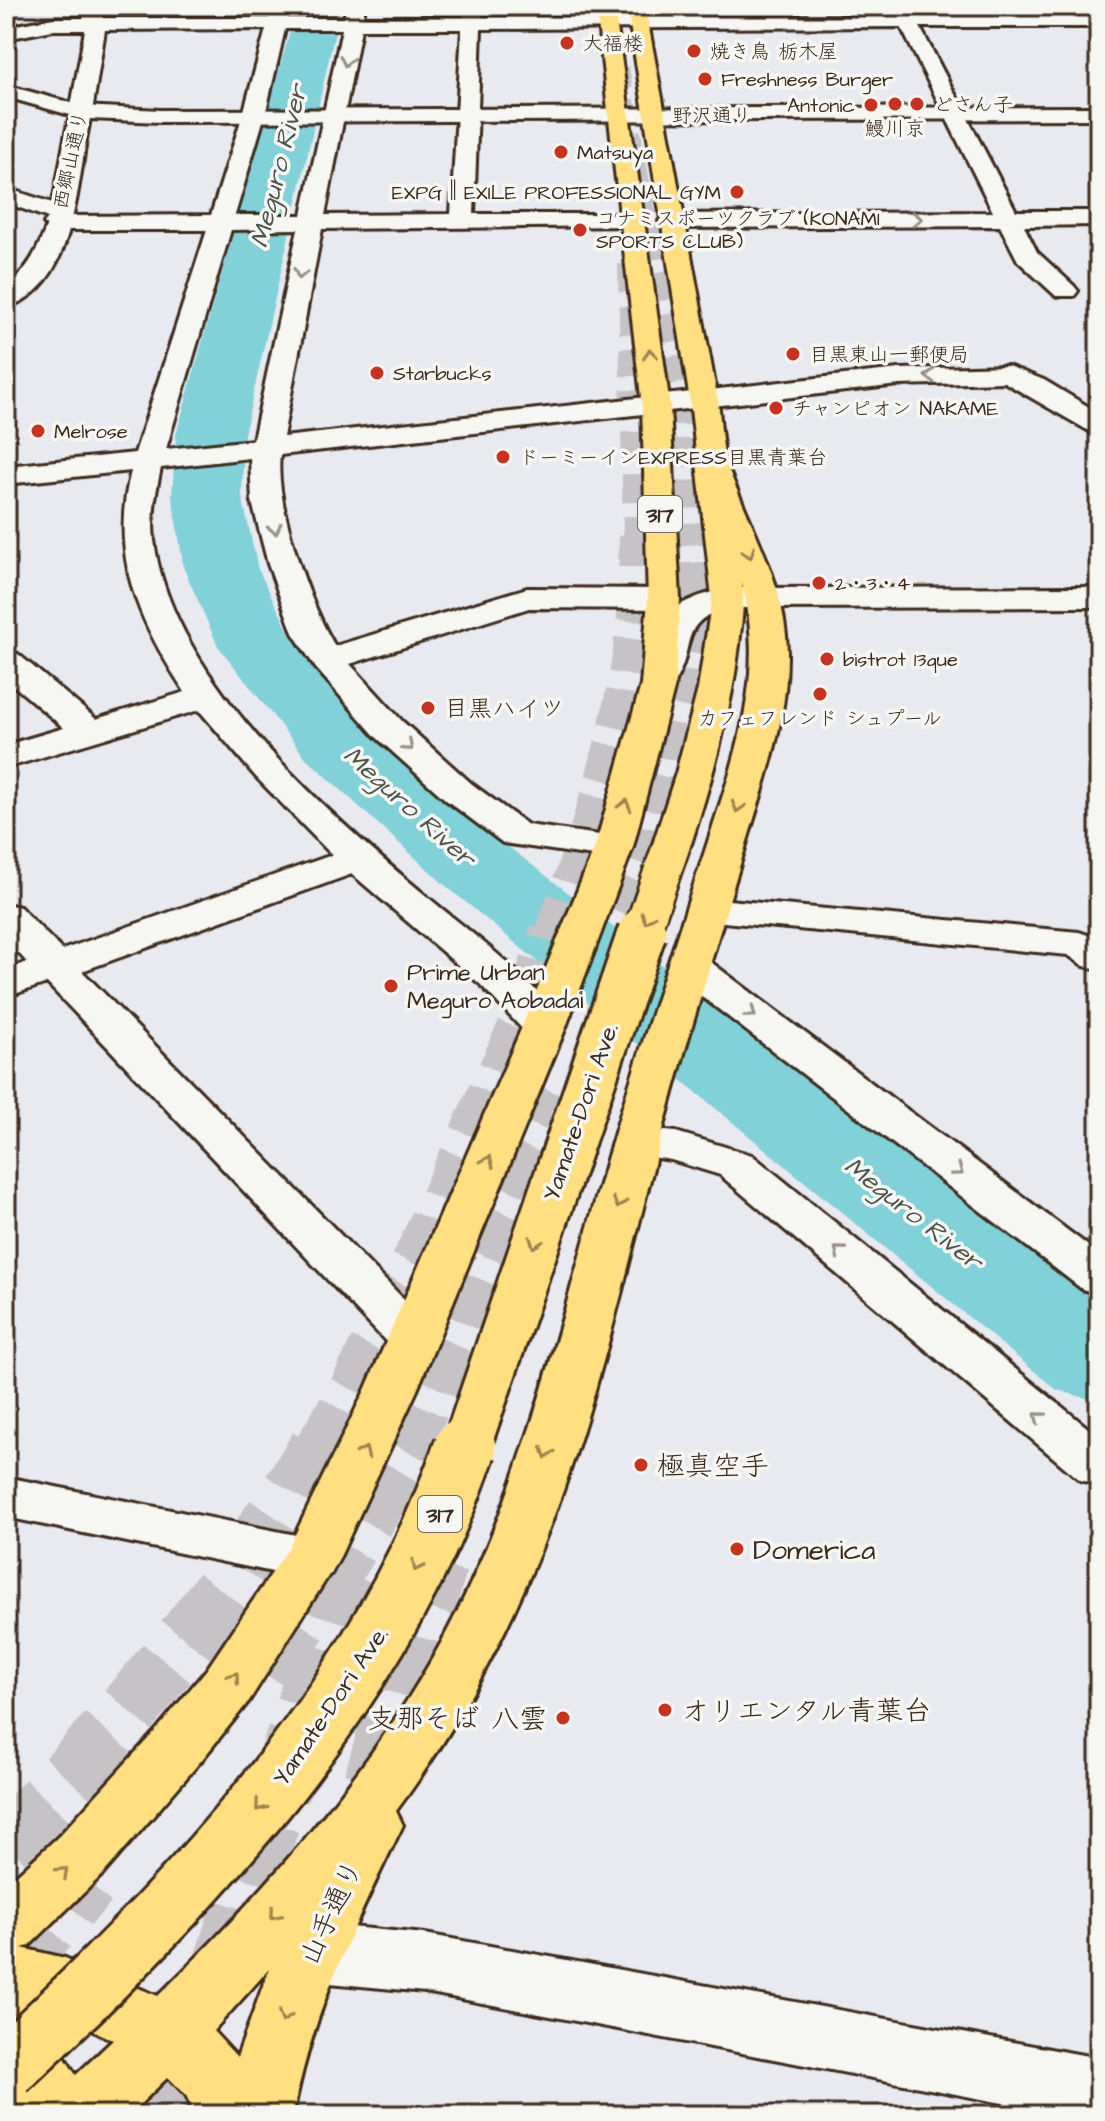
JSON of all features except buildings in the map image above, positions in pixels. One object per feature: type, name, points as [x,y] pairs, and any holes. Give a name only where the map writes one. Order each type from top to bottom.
[{"type":"main road","name":"317","points":[[6,1926],[82,1854],[228,1685],[311,1559],[366,1449],[549,1014],[614,847],[658,685],[664,599],[656,406],[606,14]]},
{"type":"main road","name":"317","points":[[637,14],[704,401],[708,455],[747,546],[745,598],[770,650],[766,693],[746,780],[642,1122]]},
{"type":"main road","name":"Yamate-Dori Ave.","points":[[6,2068],[144,1937],[266,1800],[361,1668],[398,1604],[429,1542],[454,1481],[672,844],[695,773],[724,641],[745,598]]},
{"type":"main road","points":[[82,2115],[169,2033],[303,1881],[362,1808],[425,1719],[487,1609],[521,1531],[559,1415],[642,1122]]},
{"type":"main road","name":"山手通り","points":[[258,2115],[263,2084],[308,1952],[425,1719]]},
{"type":"main road","points":[[6,1974],[65,1987],[169,2033],[210,2073],[231,2115]]},
{"type":"main road","points":[[6,2025],[62,2115]]},
{"type":"street","points":[[6,13],[75,6]]},
{"type":"street","points":[[904,13],[1027,256],[1065,291]]},
{"type":"street","points":[[6,33],[91,15],[350,17],[904,13],[1099,21]]},
{"type":"street","points":[[462,222],[473,14]]},
{"type":"street","name":"西郷山通り","points":[[6,299],[45,262],[81,112],[91,15]]},
{"type":"street","points":[[281,17],[258,116],[156,459],[137,513],[142,560],[159,613],[181,661],[206,697],[269,769],[358,859],[495,975],[549,1014]]},
{"type":"street","points":[[350,17],[259,447],[264,460],[267,502],[284,564],[310,633],[327,660],[389,729],[459,792],[517,835],[614,847]]},
{"type":"street","points":[[6,91],[81,112],[130,116],[258,116]]},
{"type":"street","name":"野沢通り","points":[[258,116],[1099,113]]},
{"type":"street","points":[[6,195],[58,218],[226,222],[633,221]]},
{"type":"street","points":[[671,221],[1099,218]]},
{"type":"street","points":[[6,475],[704,401],[899,377],[1008,374],[1099,425]]},
{"type":"street","points":[[1034,386],[1091,388]]},
{"type":"street","points":[[658,685],[675,627],[682,616],[692,609],[745,598],[1099,597]]},
{"type":"street","points":[[327,660],[527,598],[664,599]]},
{"type":"street","points":[[6,661],[89,731]]},
{"type":"street","points":[[6,757],[206,697]]},
{"type":"street","points":[[6,984],[358,859]]},
{"type":"street","points":[[706,910],[1092,945]]},
{"type":"street","points":[[6,916],[412,1338]]},
{"type":"street","points":[[687,972],[1099,1278]]},
{"type":"street","points":[[642,1122],[676,1146],[736,1165],[1099,1466]]},
{"type":"street","points":[[6,1497],[311,1559]]},
{"type":"street","points":[[308,1952],[425,1963],[1099,2090]]},
{"type":"waterway","name":"Meguro River","points":[[319,6],[210,435],[207,496],[221,569],[257,646],[336,740],[478,867],[1099,1361]]},
{"type":"tunnel","points":[[607,6],[649,234]]},
{"type":"tunnel","points":[[649,232],[683,416],[689,538]]},
{"type":"tunnel","points":[[632,264],[637,537]]},
{"type":"tunnel","points":[[630,916],[661,807],[682,697],[692,611],[689,536]]},
{"type":"tunnel","points":[[553,934],[604,777],[623,697],[635,615],[637,537]]},
{"type":"tunnel","points":[[317,1450],[349,1396],[411,1271],[523,1024],[554,932]]},
{"type":"tunnel","points":[[406,1448],[476,1303],[565,1097]]},
{"type":"tunnel","points":[[6,1845],[91,1752],[173,1655],[250,1554],[319,1448]]},
{"type":"tunnel","points":[[264,1673],[345,1551],[406,1448]]},
{"type":"tunnel","points":[[374,1782],[437,1564]]},
{"type":"tunnel","points":[[223,1967],[348,1575]]},
{"type":"tunnel","points":[[6,1971],[89,1882]]},
{"type":"tunnel","points":[[176,2115],[201,2036]]},
{"type":"place","name":"大福楼","points":[[567,43]]},
{"type":"place","name":"焼き鳥 栃木屋","points":[[694,51]]},
{"type":"place","name":"Freshness Burger","points":[[705,79]]},
{"type":"place","name":"鰻川京","points":[[895,104]]},
{"type":"place","name":"どさん子","points":[[917,104]]},
{"type":"place","name":"Antonic","points":[[871,105]]},
{"type":"place","name":"Matsuya","points":[[561,152]]},
{"type":"place","name":"EXPG || EXILE PROFESSIONAL GYM","points":[[737,192]]},
{"type":"place","name":"コナミスポーツクラブ (KONAMI SPORTS CLUB)","points":[[580,230]]},
{"type":"place","name":"目黒東山一郵便局","points":[[793,354]]},
{"type":"place","name":"Starbucks","points":[[377,373]]},
{"type":"place","name":"チャンピオン NAKAME","points":[[776,408]]},
{"type":"place","name":"Melrose","points":[[38,431]]},
{"type":"place","name":"ドーミーインEXPRESS目黒青葉台","points":[[503,457]]},
{"type":"place","name":"2・3・4","points":[[819,583]]},
{"type":"place","name":"bistrot 13que","points":[[827,659]]},
{"type":"place","name":"カフェフレンド シュプール","points":[[820,694]]},
{"type":"place","name":"目黒ハイツ","points":[[428,708]]},
{"type":"place","name":"Prime Urban Meguro Aobadai","points":[[391,986]]},
{"type":"place","name":"極真空手","points":[[641,1465]]},
{"type":"place","name":"Domerica","points":[[737,1549]]},
{"type":"place","name":"オリエンタル青葉台","points":[[665,1710]]},
{"type":"place","name":"支那そば 八雲","points":[[563,1718]]}]
